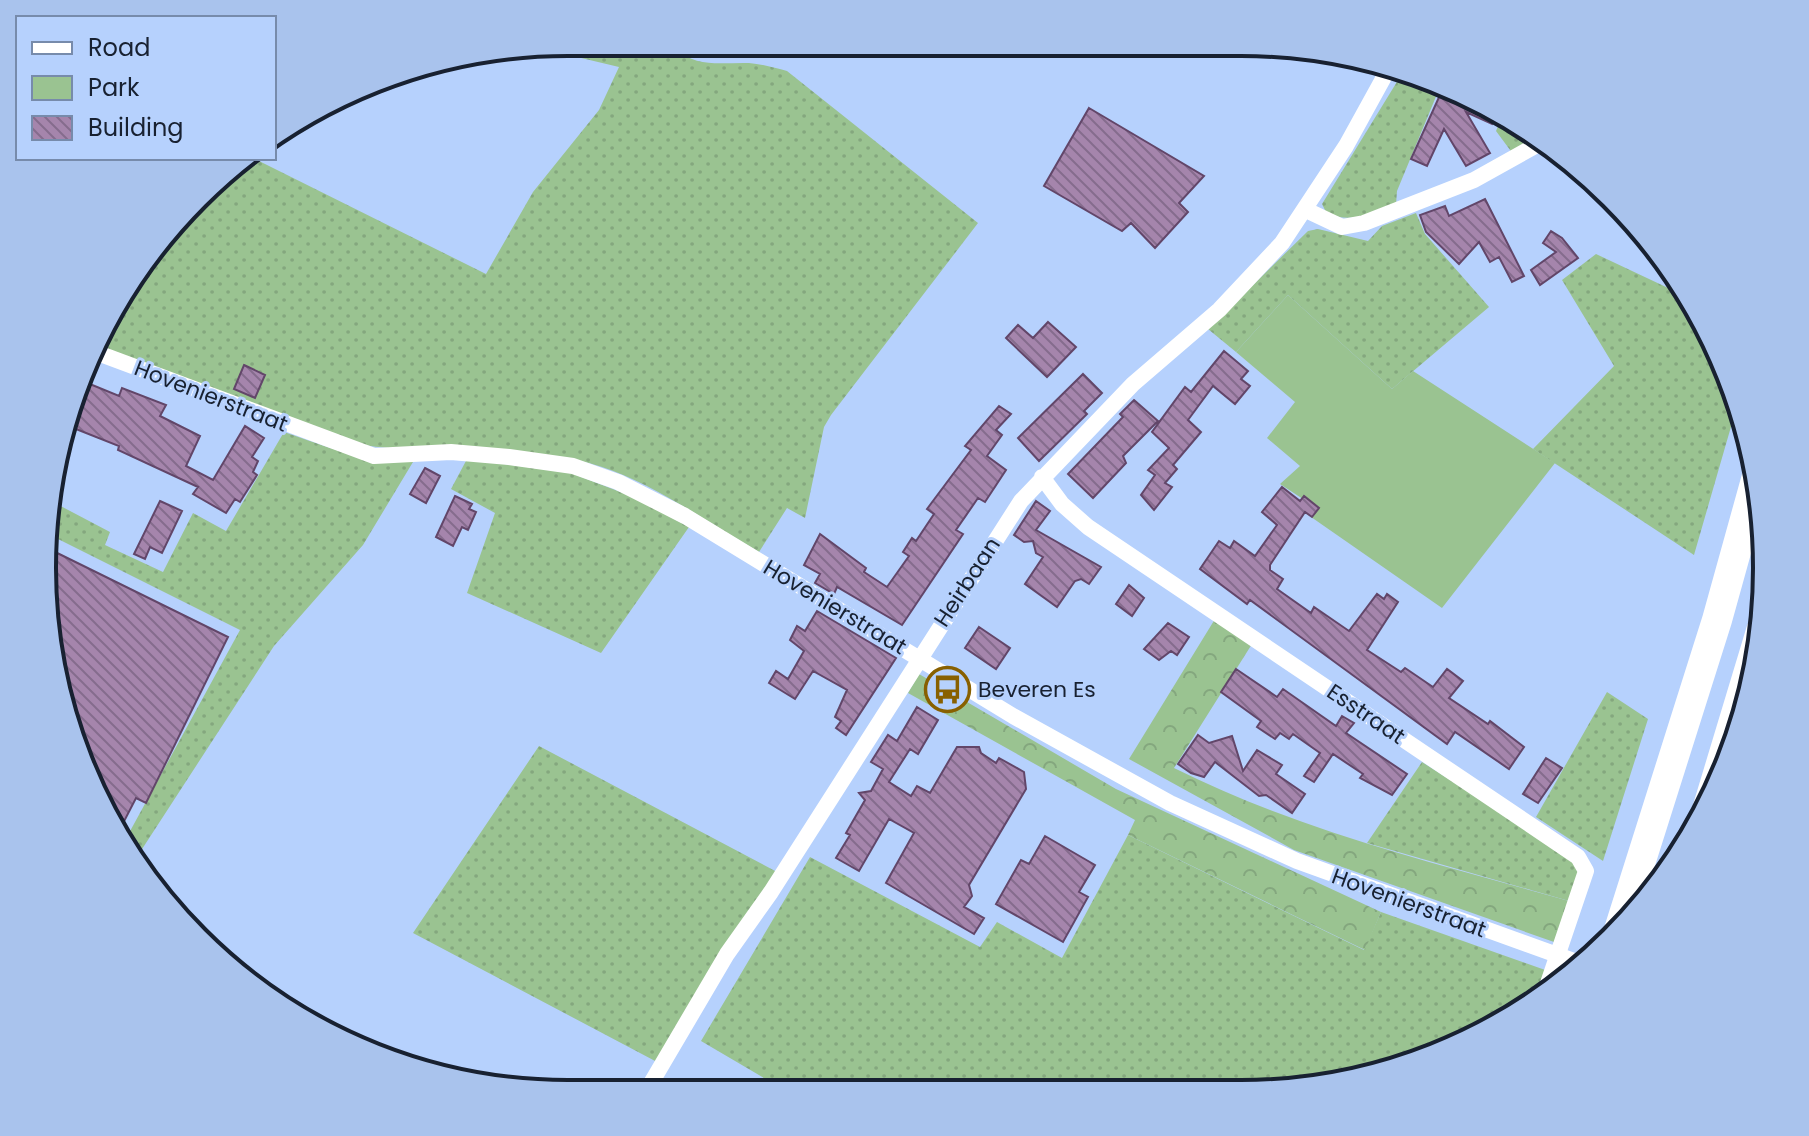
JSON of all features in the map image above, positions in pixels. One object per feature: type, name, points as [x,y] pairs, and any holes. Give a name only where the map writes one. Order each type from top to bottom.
[{"type":"highway","points":[[1627,905],[1717,620],[1749,504]]},
{"type":"street","name":"Heirbaan","points":[[653,1080],[727,954],[779,879],[994,539],[1042,477],[1133,384],[1255,275],[1306,210],[1384,76]]},
{"type":"street","points":[[1306,210],[1332,224],[1353,226],[1474,180],[1533,147]]},
{"type":"street","name":"Hovenierstraat","points":[[103,355],[374,456],[451,452],[509,457],[573,466],[618,482],[685,516],[1013,716],[1170,803],[1297,861],[1570,960]]},
{"type":"street","name":"Esstraat","points":[[1042,477],[1062,504],[1088,527],[1578,857],[1586,871],[1551,976]]},
{"type":"green space","points":[[573,56],[686,56],[701,62],[754,64],[787,71],[978,223],[831,415],[824,427],[805,518],[787,508],[759,552],[663,494],[602,467],[572,459],[511,452],[418,450],[357,444],[105,350],[125,312],[162,256],[206,206],[258,161],[486,274],[533,192],[599,110],[619,67]]},
{"type":"green space","points":[[1398,80],[1437,95],[1397,191],[1396,205],[1345,218],[1327,214],[1322,204]]},
{"type":"green space","points":[[1498,126],[1529,145],[1513,154],[1496,131]]},
{"type":"green space","points":[[1416,213],[1425,234],[1489,307],[1392,389],[1288,295],[1236,352],[1208,329],[1308,231],[1318,229],[1368,241],[1382,226]]},
{"type":"green space","points":[[1596,254],[1670,289],[1700,342],[1732,423],[1694,555],[1533,449],[1614,366],[1562,280]]},
{"type":"green space","points":[[1288,295],[1392,389],[1413,371],[1555,463],[1442,608],[1301,510],[1306,501],[1280,484],[1300,466],[1267,438],[1295,402],[1236,352]]},
{"type":"green space","points":[[284,432],[363,457],[413,462],[363,545],[274,646],[141,851],[130,832],[240,630],[57,538],[60,505],[110,532],[105,545],[163,572],[193,513],[226,531]]},
{"type":"green space","points":[[467,459],[571,473],[636,498],[689,527],[601,653],[467,593],[495,513],[451,489]]},
{"type":"green space","points":[[1215,619],[1252,644],[1174,768],[1269,810],[1368,844],[1569,901],[1554,942],[1294,850],[1129,759]]},
{"type":"green space","points":[[919,674],[1116,789],[1381,912],[1365,950],[1128,835],[1135,820],[908,693]]},
{"type":"green space","points":[[1607,692],[1648,719],[1603,861],[1536,817]]},
{"type":"green space","points":[[539,746],[777,872],[657,1062],[413,933]]},
{"type":"green space","points":[[1422,762],[1579,862],[1582,866],[1569,901],[1367,843]]},
{"type":"green space","points":[[1128,835],[1364,950],[1381,912],[1554,973],[1497,1011],[1406,1053],[1341,1070],[1274,1079],[767,1080],[701,1041],[810,857],[980,947],[997,922],[1062,958]]},
{"type":"building","points":[[1439,96],[1493,123],[1466,112],[1490,153],[1466,166],[1444,129],[1427,166],[1411,159]]},
{"type":"building","points":[[1089,108],[1204,176],[1179,203],[1188,212],[1155,248],[1131,223],[1122,231],[1044,186]]},
{"type":"building","points":[[1485,199],[1524,276],[1512,282],[1499,257],[1490,262],[1479,242],[1459,264],[1426,232],[1420,215],[1445,206],[1449,216]]},
{"type":"building","points":[[1551,231],[1562,238],[1578,258],[1540,285],[1531,270],[1556,252],[1543,243]]},
{"type":"building","points":[[1048,322],[1076,347],[1047,377],[1006,338],[1018,325],[1033,338]]},
{"type":"building","points":[[1224,351],[1248,371],[1241,379],[1250,386],[1235,404],[1213,386],[1188,420],[1201,432],[1173,465],[1177,469],[1165,483],[1172,487],[1154,510],[1141,495],[1155,475],[1148,470],[1169,448],[1152,432],[1185,387],[1191,392]]},
{"type":"building","points":[[244,365],[265,375],[255,398],[234,389]]},
{"type":"building","points":[[1083,374],[1102,393],[1084,411],[1087,414],[1039,461],[1018,438]]},
{"type":"building","points":[[90,384],[119,396],[122,388],[166,405],[160,416],[200,436],[186,466],[213,480],[245,426],[264,438],[252,457],[258,461],[253,472],[257,475],[240,502],[235,499],[226,513],[193,494],[198,487],[118,450],[119,446],[75,429]]},
{"type":"building","points":[[1134,400],[1158,421],[1123,456],[1126,463],[1093,498],[1068,474],[1123,417],[1120,414]]},
{"type":"building","points":[[999,406],[1011,414],[996,430],[1002,435],[987,456],[1006,470],[985,502],[978,498],[956,530],[963,534],[902,625],[837,587],[834,594],[815,583],[820,574],[804,565],[820,534],[866,568],[864,572],[887,587],[909,556],[903,552],[912,538],[916,541],[934,514],[927,509],[971,450],[965,446]]},
{"type":"building","points":[[425,468],[440,476],[426,503],[410,494]]},
{"type":"building","points":[[1282,487],[1300,501],[1304,496],[1319,508],[1312,517],[1305,512],[1270,565],[1270,570],[1283,579],[1277,589],[1311,613],[1314,607],[1349,631],[1377,594],[1384,599],[1387,594],[1398,602],[1367,650],[1401,672],[1405,668],[1433,687],[1447,669],[1463,681],[1449,698],[1488,724],[1490,721],[1524,747],[1509,769],[1455,732],[1447,744],[1250,600],[1247,604],[1200,569],[1219,541],[1230,548],[1234,541],[1255,556],[1277,525],[1262,512]]},
{"type":"building","points":[[455,496],[472,504],[469,509],[476,512],[468,530],[462,527],[453,546],[436,537]]},
{"type":"building","points":[[160,501],[182,511],[162,553],[150,547],[145,559],[134,554]]},
{"type":"building","points":[[1036,501],[1050,511],[1036,530],[1101,567],[1089,584],[1081,579],[1075,581],[1057,607],[1025,584],[1043,557],[1036,553],[1033,541],[1024,542],[1014,535]]},
{"type":"building","points":[[56,553],[228,637],[146,803],[136,798],[124,822],[83,733],[73,701],[60,635]]},
{"type":"building","points":[[1129,585],[1144,598],[1132,616],[1116,604]]},
{"type":"building","points":[[817,611],[896,658],[846,735],[836,728],[841,721],[835,717],[847,690],[813,671],[795,699],[769,683],[776,671],[788,679],[804,651],[790,640],[797,626],[805,631]]},
{"type":"building","points":[[1168,623],[1189,637],[1177,655],[1171,651],[1159,660],[1144,649]]},
{"type":"building","points":[[979,627],[1010,648],[996,669],[965,648]]},
{"type":"building","points":[[1236,669],[1277,697],[1283,689],[1336,726],[1342,716],[1354,723],[1346,733],[1407,774],[1392,795],[1360,778],[1363,774],[1333,754],[1314,782],[1304,776],[1320,753],[1293,734],[1289,739],[1280,733],[1275,739],[1257,727],[1261,721],[1221,692]]},
{"type":"building","points":[[917,707],[938,720],[918,754],[910,749],[889,782],[911,796],[917,786],[930,793],[957,747],[979,747],[981,753],[996,763],[999,758],[1024,772],[1026,789],[969,885],[972,896],[964,907],[984,918],[974,934],[886,883],[914,833],[889,819],[859,871],[836,858],[865,800],[859,793],[871,791],[883,769],[871,762],[888,735],[897,741]]},
{"type":"building","points":[[1198,735],[1209,743],[1232,736],[1243,771],[1257,750],[1282,765],[1276,774],[1305,794],[1292,813],[1266,795],[1259,796],[1215,762],[1204,777],[1191,773],[1178,764]]},
{"type":"building","points":[[1546,758],[1562,768],[1538,803],[1523,794]]},
{"type":"building","points":[[1045,836],[1095,865],[1079,892],[1088,897],[1063,942],[996,904],[1021,860],[1029,864]]},
{"type":"place","name":"Beveren Es","points":[[947,689]]}]
